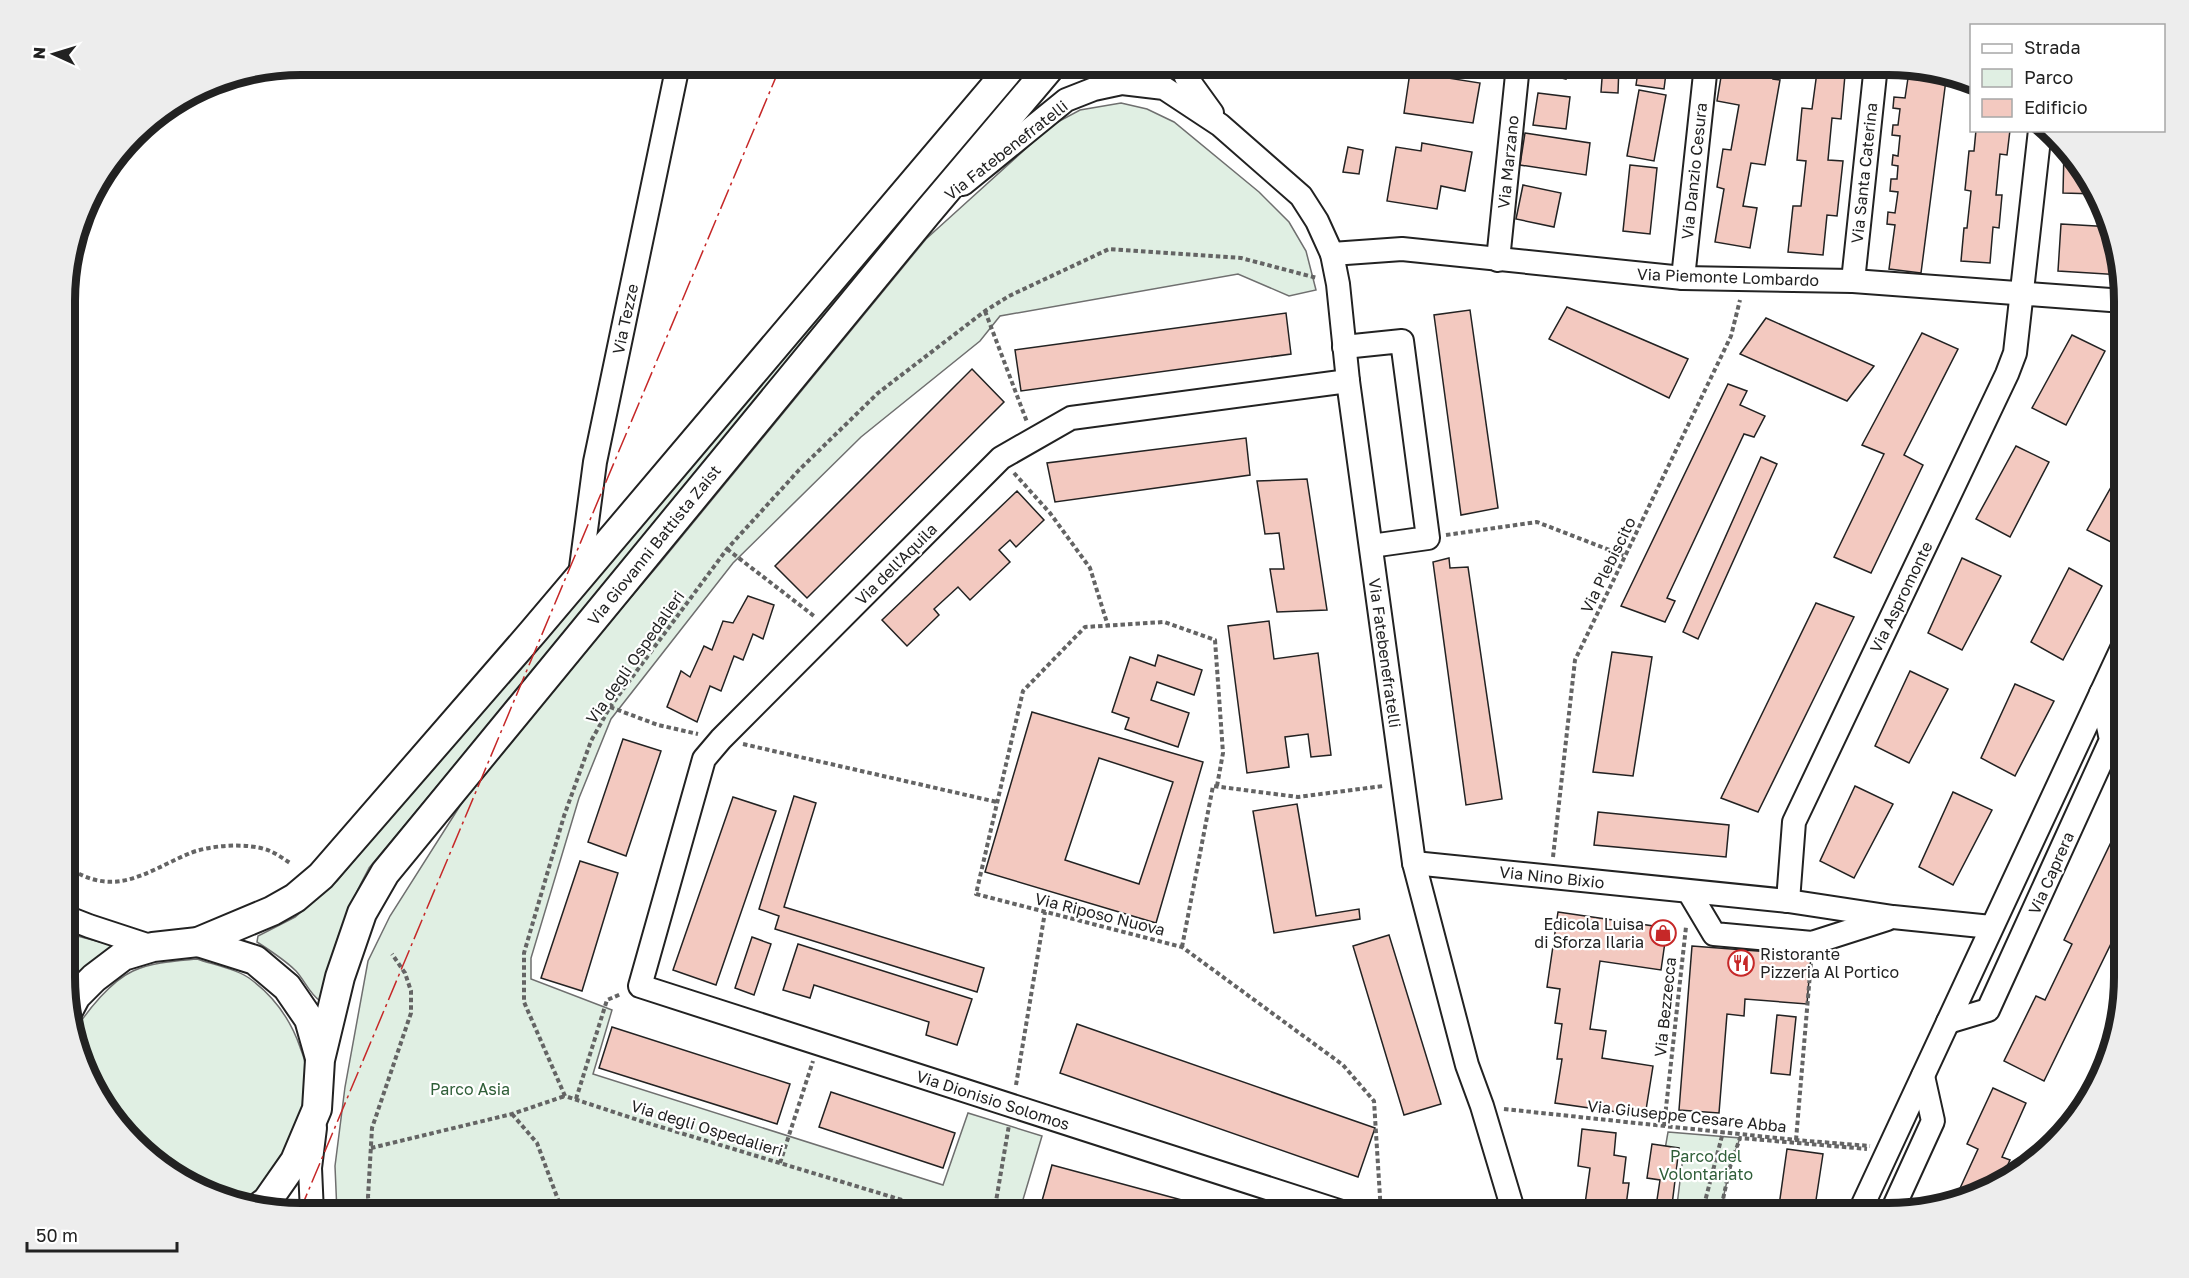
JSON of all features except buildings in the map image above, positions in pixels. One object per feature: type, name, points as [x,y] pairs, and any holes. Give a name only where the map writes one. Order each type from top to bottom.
[{"type":"main road","name":"Via Giovanni Battista Zaist","points":[[76,997],[123,956],[153,947],[198,942],[272,911],[295,898],[321,876],[580,575],[1004,75]]},
{"type":"main road","name":"Via Giovanni Battista Zaist","points":[[267,1200],[295,1161],[317,1109],[320,1060],[340,977],[362,913],[385,873],[1043,75]]},
{"type":"main road","name":"Via Giovanni Battista Zaist","points":[[198,942],[255,960],[287,987],[309,1019],[320,1060]]},
{"type":"street","name":"Via Tezze","points":[[580,575],[595,462],[676,75]]},
{"type":"street","name":"Via Fatebenefratelli","points":[[1185,75],[1220,124]]},
{"type":"street","name":"Via Marzano","points":[[1498,260],[1517,75]]},
{"type":"street","name":"Via Danzio Cesura","points":[[1683,278],[1705,75]]},
{"type":"street","name":"Via Santa Caterina","points":[[1853,281],[1875,75]]},
{"type":"street","name":"Via Fatebenefratelli","points":[[927,213],[1066,100],[1094,89],[1122,83],[1164,88],[1220,124],[1301,196],[1317,221],[1332,254],[1338,284],[1348,381],[1414,864],[1467,1065],[1482,1106],[1511,1203]]},
{"type":"street","name":"Via Aspromonte","points":[[1788,901],[1794,822],[2015,353],[2040,133]]},
{"type":"street","name":"Via Piemonte Lombardo","points":[[1332,254],[1402,249],[1683,278],[1853,281],[2114,300]]},
{"type":"street","points":[[1344,347],[1402,341],[1428,538],[1371,546]]},
{"type":"street","name":"Via dell'Aquila","points":[[640,986],[704,759],[721,739],[1001,458],[1071,418],[1348,381]]},
{"type":"street","name":"Via Caprera","points":[[1864,1203],[2114,665]]},
{"type":"street","name":"Via Caprera","points":[[1948,1022],[1988,1010],[2111,740],[2101,693]]},
{"type":"street","name":"Via Nino Bixio","points":[[1414,864],[1788,901],[1893,917],[1991,927]]},
{"type":"street","name":"Via Nino Bixio","points":[[1689,891],[1714,934],[1812,943],[1893,917]]},
{"type":"street","points":[[75,920],[153,947]]},
{"type":"street","name":"Via Dionisio Solomos","points":[[640,986],[1314,1203]]},
{"type":"street","points":[[1896,1203],[1933,1121],[1923,1076]]},
{"type":"street","points":[[312,1203],[310,1168],[317,1109]]},
{"type":"path","name":"Via degli Ospedalieri","points":[[912,1203],[565,1095],[525,1002],[524,953],[564,816],[591,741],[610,707],[727,549],[799,470],[878,393],[985,311],[1009,296],[1109,249],[1241,258],[1338,284]]},
{"type":"path","name":"Via Plebiscito","points":[[1551,877],[1575,660],[1731,336],[1746,279]]},
{"type":"path","points":[[985,311],[1033,440]]},
{"type":"path","points":[[1001,458],[1050,513],[1090,568],[1108,626]]},
{"type":"path","points":[[1428,538],[1537,522],[1625,556]]},
{"type":"path","points":[[727,549],[832,629]]},
{"type":"path","name":"Via Riposo Nuova","points":[[1164,622],[1215,640],[1222,753],[1217,786],[1213,786],[1182,947],[976,894],[1023,691],[1085,627],[1108,626],[1164,622]]},
{"type":"path","points":[[610,707],[658,725],[997,802]]},
{"type":"path","points":[[1217,786],[1298,797],[1403,782]]},
{"type":"path","points":[[75,871],[94,881],[133,879],[189,853],[214,846],[252,846],[271,851],[290,863]]},
{"type":"path","points":[[996,1203],[1045,912]]},
{"type":"path","name":"Via Bezzecca","points":[[1664,1126],[1686,927]]},
{"type":"path","points":[[1796,1140],[1812,943]]},
{"type":"path","points":[[1182,947],[1342,1065],[1374,1101],[1380,1203]]},
{"type":"path","points":[[369,1203],[372,1128],[411,1013],[411,992],[405,973],[392,954]]},
{"type":"path","points":[[576,1099],[607,1000],[640,986]]},
{"type":"path","points":[[780,1163],[819,1044]]},
{"type":"path","points":[[371,1148],[512,1114],[565,1095]]},
{"type":"path","name":"Via Giuseppe Cesare Abba","points":[[1482,1106],[1796,1140],[1889,1147]]},
{"type":"path","points":[[512,1114],[537,1143],[559,1203]]},
{"type":"path","points":[[1705,1203],[1723,1132]]},
{"type":"path","points":[[1722,1203],[1730,1167],[1740,1138],[1869,1149],[1864,1160]]},
{"type":"green space","points":[[1010,75],[1029,75],[369,868],[352,901],[340,933],[320,1001],[292,967],[257,942],[258,936],[295,917],[337,881]]},
{"type":"green space","name":"Parco Asia","points":[[1121,103],[1147,109],[1174,122],[1259,192],[1289,222],[1306,251],[1316,290],[1289,296],[1238,274],[1000,316],[980,341],[861,437],[733,563],[611,719],[579,798],[531,958],[531,979],[612,1010],[593,1074],[943,1185],[968,1113],[1042,1136],[1022,1203],[337,1203],[335,1166],[345,1087],[368,961],[390,916],[477,779],[660,563],[926,239],[1052,125],[1080,110]]},
{"type":"green space","points":[[75,935],[123,948],[75,987]]},
{"type":"green space","points":[[197,959],[244,975],[266,992],[280,1008],[296,1036],[304,1060],[305,1085],[297,1125],[280,1162],[249,1197],[201,1180],[175,1165],[152,1147],[113,1103],[92,1064],[80,1023],[86,1014],[116,982],[125,976],[133,971],[165,962]]},
{"type":"green space","name":"Parco del Volontariato","points":[[1668,1132],[1740,1138],[1730,1167],[1722,1203],[1677,1203],[1683,1157],[1664,1155]]},
{"type":"power","points":[[303,1203],[777,75]]},
{"type":"place","name":"Edicola Luisa di Sforza Ilaria","points":[[1663,933]]},
{"type":"place","name":"Ristorante Pizzeria Al Portico","points":[[1741,963]]}]
